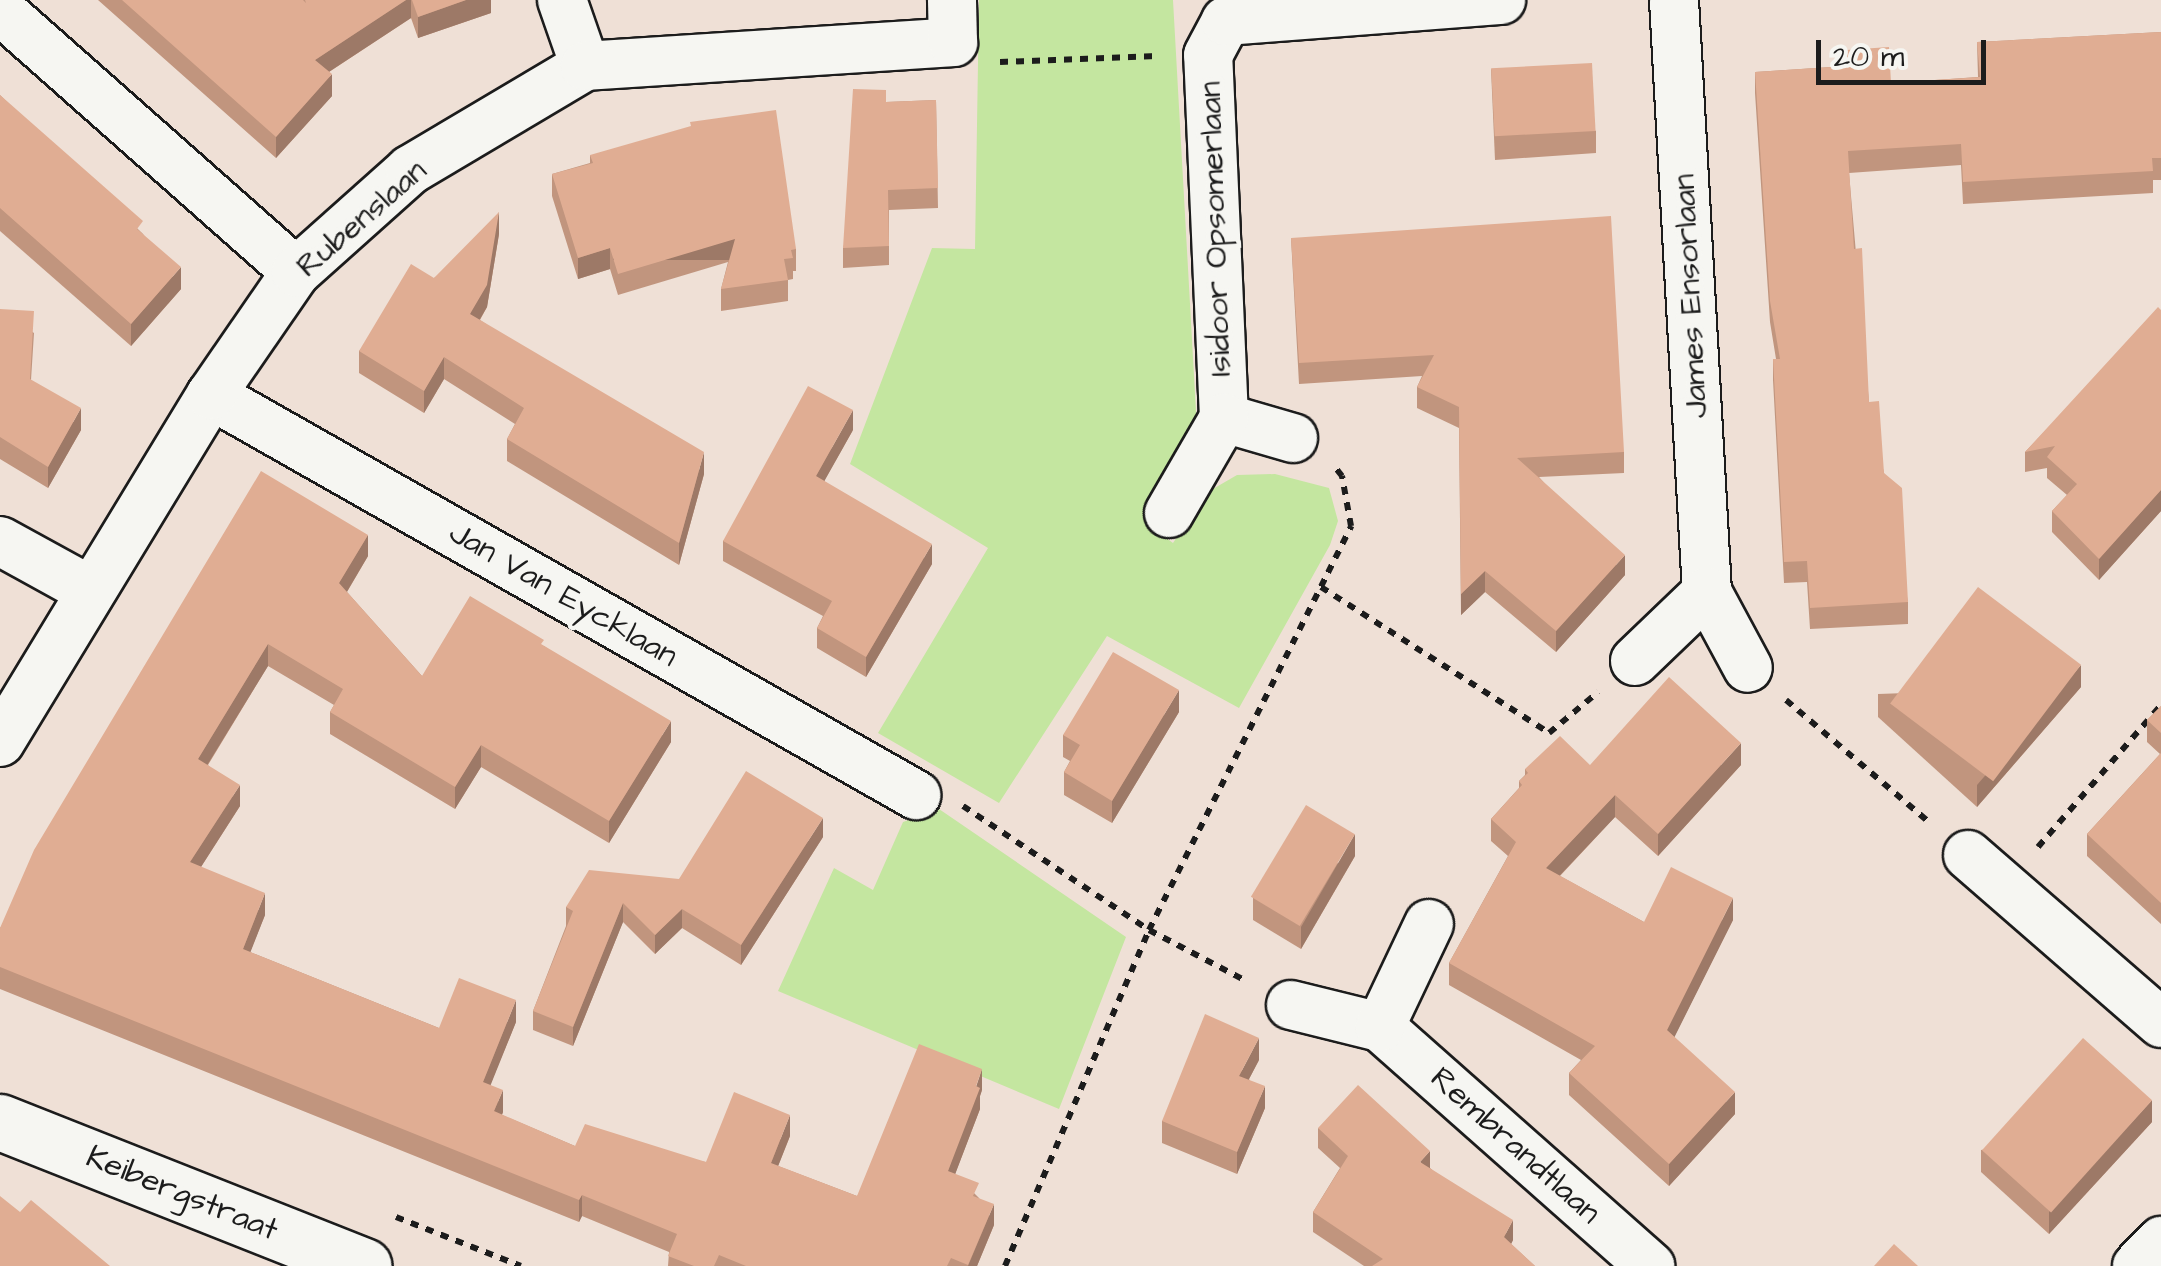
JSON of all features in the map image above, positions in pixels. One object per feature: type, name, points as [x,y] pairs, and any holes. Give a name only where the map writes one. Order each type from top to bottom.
[{"type":"street","points":[[562,0],[585,66]]},
{"type":"street","name":"Isidoor Opsomerlaan","points":[[1169,512],[1224,418],[1208,54],[1226,21],[1501,0]]},
{"type":"street","name":"James Ensorlaan","points":[[1674,0],[1707,592],[1748,668]]},
{"type":"street","points":[[0,10],[296,272]]},
{"type":"street","name":"Rubenslaan","points":[[0,742],[88,590],[211,395],[296,272],[410,170],[585,66],[952,21]]},
{"type":"street","name":"Jan Van Eycklaan","points":[[211,395],[916,795]]},
{"type":"street","name":"Isidoor Opsomerlaan","points":[[1224,418],[1293,438]]},
{"type":"street","points":[[0,540],[88,590]]},
{"type":"street","points":[[1635,661],[1707,592]]},
{"type":"street","points":[[1968,855],[2161,1023]]},
{"type":"street","points":[[1380,1027],[1430,924]]},
{"type":"street","name":"Rembrandtlaan","points":[[1291,1005],[1380,1027],[1650,1266]]},
{"type":"street","name":"Keibergstraat","points":[[0,1122],[364,1266]]},
{"type":"street","points":[[2137,1266],[2161,1241]]},
{"type":"path","points":[[952,21],[991,62],[1208,54]]},
{"type":"path","points":[[1005,1266],[1149,930],[1351,526],[1342,476],[1323,450],[1293,438]]},
{"type":"path","points":[[1321,587],[1550,733]]},
{"type":"path","points":[[1748,668],[1968,855]]},
{"type":"path","points":[[2004,886],[2161,705]]},
{"type":"path","points":[[916,795],[956,802],[1149,930],[1291,1005]]},
{"type":"green space","points":[[979,0],[1173,0],[1197,429],[1146,523],[1173,543],[1206,493],[1237,475],[1275,474],[1329,488],[1338,521],[1330,545],[1239,708],[1107,636],[999,803],[878,733],[988,548],[850,464],[932,248],[975,249]]},
{"type":"green space","points":[[939,809],[1126,937],[1059,1109],[778,991],[834,868],[873,890],[903,822]]},
{"type":"building","points":[[122,0],[406,0],[315,60],[332,74],[276,137]]},
{"type":"building","points":[[412,0],[466,0],[418,17]]},
{"type":"building","points":[[2161,32],[2161,158],[2152,158],[2153,171],[1963,182],[1961,144],[1848,151],[1854,249],[1862,248],[1869,402],[1879,401],[1884,473],[1902,488],[1908,602],[1810,608],[1807,561],[1784,562],[1773,359],[1780,359],[1770,301],[1755,72],[1847,66],[1846,50],[1889,47],[1891,83],[1980,77],[1977,42]]},
{"type":"building","points":[[1592,63],[1596,131],[1495,136],[1491,68]]},
{"type":"building","points":[[853,89],[886,90],[886,102],[936,100],[938,188],[888,190],[889,246],[843,248]]},
{"type":"building","points":[[0,95],[143,221],[137,229],[181,267],[131,324],[0,208]]},
{"type":"building","points":[[776,110],[796,249],[791,250],[793,258],[784,259],[788,280],[721,289],[735,239],[618,274],[610,248],[578,258],[552,174],[593,163],[590,155],[691,126],[690,122]]},
{"type":"building","points":[[499,212],[487,285],[470,314],[704,452],[679,543],[507,439],[524,408],[444,357],[424,391],[359,351],[411,264],[434,278]]},
{"type":"building","points":[[1611,216],[1624,452],[1517,458],[1625,555],[1556,631],[1485,571],[1461,594],[1459,407],[1417,387],[1434,355],[1299,363],[1291,238]]},
{"type":"building","points":[[2158,307],[2161,490],[2099,559],[2052,511],[2077,484],[2047,457],[2055,446],[2025,452]]},
{"type":"building","points":[[0,309],[34,311],[30,379],[81,408],[48,467],[0,437]]},
{"type":"building","points":[[808,386],[853,410],[816,476],[932,544],[866,657],[817,628],[832,601],[723,541]]},
{"type":"building","points":[[261,471],[368,535],[339,583],[422,676],[470,596],[544,640],[541,644],[671,721],[609,821],[481,745],[455,787],[330,712],[343,689],[268,644],[198,759],[240,785],[190,862],[265,893],[243,949],[439,1028],[459,978],[516,1000],[483,1082],[503,1090],[494,1111],[575,1146],[585,1124],[706,1162],[734,1092],[790,1115],[771,1163],[857,1196],[919,1044],[982,1069],[976,1086],[980,1088],[948,1171],[979,1183],[973,1196],[994,1204],[968,1265],[951,1258],[947,1266],[746,1266],[719,1255],[714,1266],[694,1266],[668,1256],[677,1234],[582,1195],[579,1200],[0,967],[0,928],[34,850]]},
{"type":"building","points":[[1978,587],[2081,665],[1993,781],[1890,704]]},
{"type":"building","points":[[1113,652],[1179,690],[1112,801],[1064,772],[1080,745],[1063,735]]},
{"type":"building","points":[[1669,677],[1741,743],[1658,834],[1615,795],[1546,868],[1644,922],[1671,867],[1733,898],[1667,1030],[1735,1092],[1669,1164],[1569,1073],[1595,1046],[1449,963],[1516,842],[1491,819],[1522,785],[1519,781],[1528,773],[1525,769],[1560,736],[1590,765]]},
{"type":"building","points":[[2161,706],[2161,733],[2147,720]]},
{"type":"building","points":[[2161,753],[2161,903],[2087,834]]},
{"type":"building","points":[[746,771],[823,818],[741,945],[682,909],[655,935],[623,903],[573,1027],[533,1011],[573,911],[566,907],[589,870],[679,879]]},
{"type":"building","points":[[1306,805],[1355,834],[1300,926],[1251,897]]},
{"type":"building","points":[[1205,1014],[1259,1038],[1239,1076],[1265,1086],[1237,1152],[1162,1121]]},
{"type":"building","points":[[2083,1038],[2152,1100],[2051,1212],[1982,1150]]},
{"type":"building","points":[[1358,1085],[1430,1151],[1420,1162],[1513,1220],[1504,1237],[1535,1266],[1372,1266],[1383,1259],[1313,1212],[1348,1156],[1318,1128]]},
{"type":"building","points":[[0,1196],[20,1212],[31,1200],[110,1266],[0,1266]]},
{"type":"building","points":[[1894,1244],[1918,1266],[1874,1266]]}]
